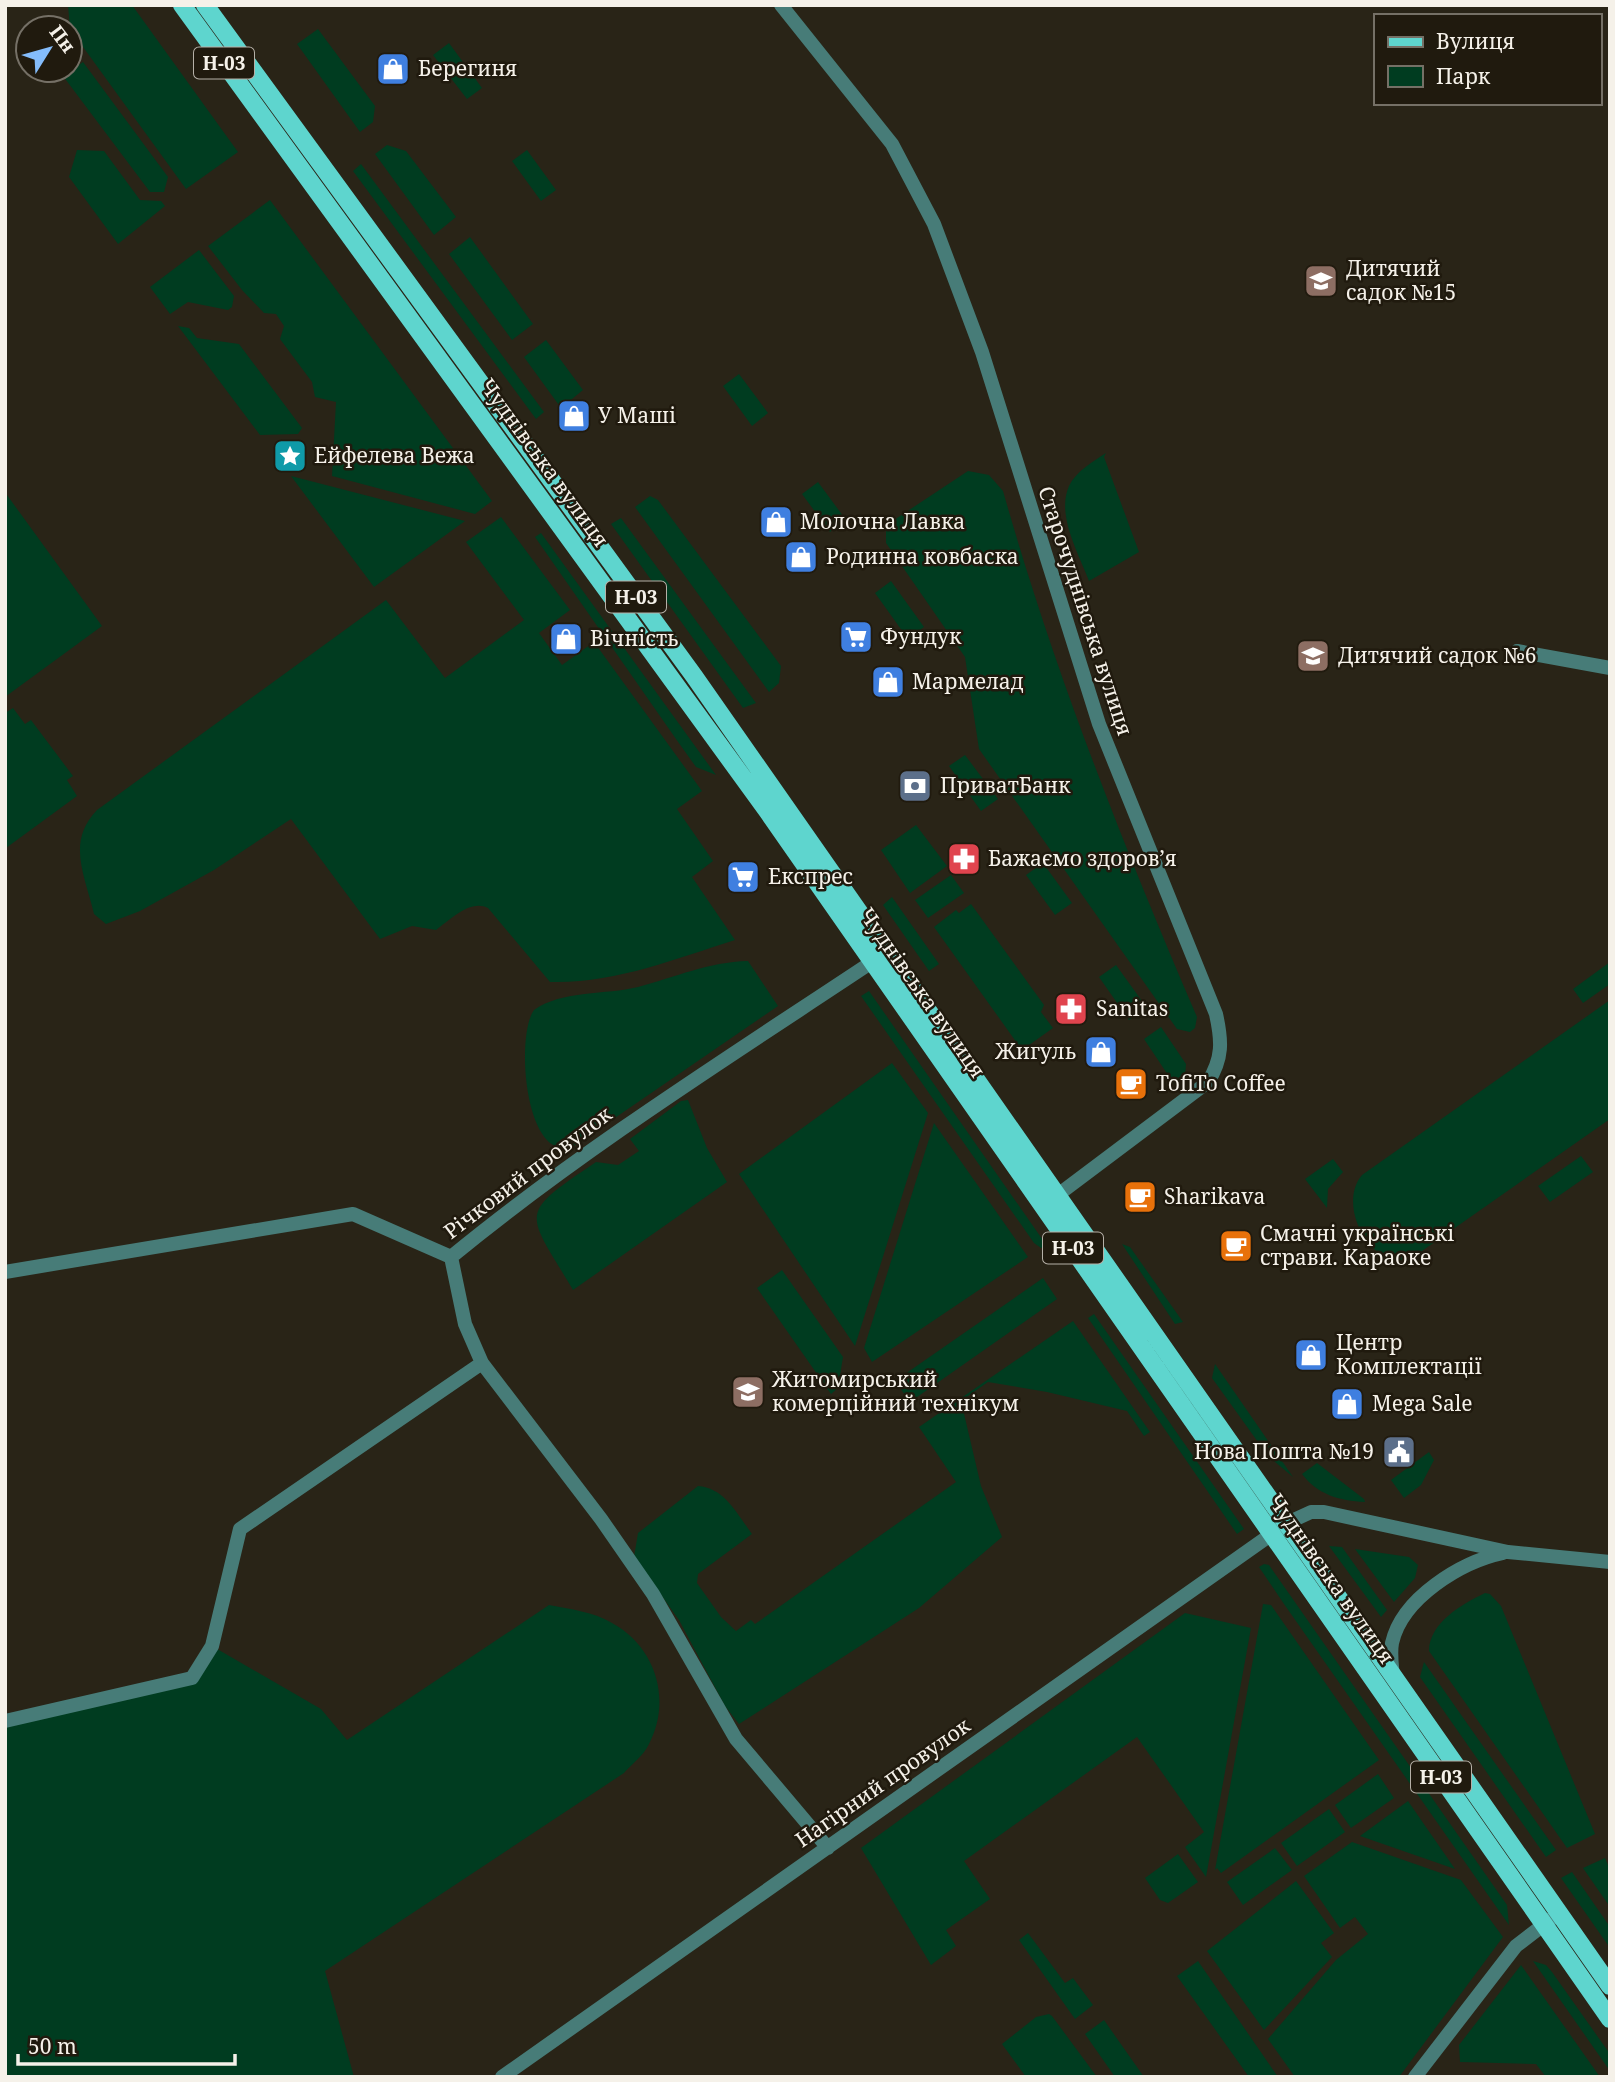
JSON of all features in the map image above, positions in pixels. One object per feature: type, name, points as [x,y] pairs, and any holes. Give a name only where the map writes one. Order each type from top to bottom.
[{"type":"main road","name":"Чуднівська вулиця","points":[[182,5],[508,452],[872,962],[1272,1535],[1551,1919],[1610,1986]]},
{"type":"main road","name":"Чуднівська вулиця","points":[[205,5],[694,676],[1059,1194],[1393,1676],[1551,1919],[1610,2019]]},
{"type":"street","name":"Старочуднівська вулиця","points":[[781,5],[892,144],[939,236],[982,352],[1049,573],[1103,736],[1216,1014],[1222,1044],[1218,1066],[1208,1082],[1059,1194]]},
{"type":"street","points":[[1517,651],[1610,668]]},
{"type":"street","name":"Річковий провулок","points":[[5,1272],[59,1260],[353,1214],[451,1257],[536,1187],[697,1076],[872,962]]},
{"type":"street","points":[[451,1257],[465,1324],[482,1363],[601,1519],[653,1594],[736,1738],[828,1848]]},
{"type":"street","points":[[5,1721],[192,1678],[212,1646],[240,1530],[482,1363]]},
{"type":"street","points":[[1287,1523],[1311,1512],[1324,1512],[1508,1552],[1610,1562]]},
{"type":"street","name":"Нагірний провулок","points":[[502,2077],[1287,1523]]},
{"type":"street","points":[[1393,1676],[1392,1642],[1417,1602],[1450,1573],[1488,1556],[1508,1552]]},
{"type":"street","points":[[1415,2077],[1516,1947],[1551,1919]]},
{"type":"green space","points":[[68,5],[132,5],[238,152],[186,189],[84,48],[84,14],[69,14]]},
{"type":"green space","points":[[318,29],[375,106],[373,122],[360,132],[297,44]]},
{"type":"green space","points":[[449,43],[482,88],[467,99],[433,55]]},
{"type":"green space","points":[[84,63],[168,177],[164,192],[150,192],[69,84],[84,84]]},
{"type":"green space","points":[[387,145],[406,151],[456,217],[434,235],[375,154]]},
{"type":"green space","points":[[77,150],[104,151],[140,200],[161,201],[165,206],[118,244],[69,177]]},
{"type":"green space","points":[[527,150],[556,190],[541,201],[512,161]]},
{"type":"green space","points":[[361,164],[544,412],[536,419],[353,171]]},
{"type":"green space","points":[[270,200],[492,501],[475,514],[332,476],[336,402],[315,397],[312,382],[280,339],[284,326],[276,314],[264,313],[242,290],[208,246]]},
{"type":"green space","points":[[470,237],[533,324],[512,340],[449,254]]},
{"type":"green space","points":[[199,250],[234,296],[232,307],[228,310],[188,302],[170,314],[150,287]]},
{"type":"green space","points":[[178,326],[189,328],[197,338],[239,344],[302,428],[298,434],[260,435]]},
{"type":"green space","points":[[546,340],[583,390],[561,408],[524,357]]},
{"type":"green space","points":[[739,374],[768,413],[752,426],[723,386]]},
{"type":"green space","points":[[1106,453],[1104,457],[1139,552],[1089,581],[1070,534],[1065,509],[1066,497],[1076,476]]},
{"type":"green space","points":[[968,471],[989,475],[1003,491],[1067,692],[1142,887],[1197,1017],[1195,1028],[1190,1032],[1177,1029],[979,749],[965,657],[886,543],[886,528],[894,520]]},
{"type":"green space","points":[[291,476],[465,521],[374,587]]},
{"type":"green space","points":[[818,482],[846,520],[830,532],[802,494]]},
{"type":"green space","points":[[7,495],[102,626],[5,697],[5,496]]},
{"type":"green space","points":[[650,496],[658,500],[781,666],[779,683],[769,692],[635,507]]},
{"type":"green space","points":[[501,517],[570,610],[539,633],[562,665],[594,642],[702,791],[677,809],[713,861],[692,877],[735,940],[620,975],[574,982],[550,982],[488,908],[481,906],[467,908],[436,930],[412,926],[380,939],[291,819],[214,870],[140,911],[106,924],[94,914],[80,859],[80,847],[82,834],[97,810],[386,600],[445,678],[524,620],[466,542]]},
{"type":"green space","points":[[621,518],[756,703],[743,708],[611,524]]},
{"type":"green space","points":[[541,533],[716,775],[696,767],[535,537]]},
{"type":"green space","points":[[891,581],[924,627],[908,639],[875,593]]},
{"type":"green space","points":[[13,708],[25,724],[31,720],[73,776],[67,780],[77,796],[6,848],[5,713]]},
{"type":"green space","points":[[965,755],[998,799],[981,811],[949,766]]},
{"type":"green space","points":[[916,825],[947,866],[910,893],[881,850]]},
{"type":"green space","points":[[1043,863],[1072,903],[1055,915],[1026,875]]},
{"type":"green space","points":[[951,875],[964,893],[928,918],[915,900]]},
{"type":"green space","points":[[892,897],[939,964],[929,971],[883,905]]},
{"type":"green space","points":[[971,904],[1044,1005],[1041,1012],[1053,1028],[1022,1050],[934,927],[956,910],[959,913]]},
{"type":"green space","points":[[748,961],[778,1006],[574,1146],[557,1147],[544,1137],[535,1119],[525,1070],[528,1024],[534,1010],[571,996],[638,987],[706,967]]},
{"type":"green space","points":[[1610,962],[1610,984],[1583,1003],[1573,989]]},
{"type":"green space","points":[[1116,965],[1147,1008],[1129,1020],[1099,977]]},
{"type":"green space","points":[[869,991],[1047,1246],[1041,1248],[1034,1243],[861,996]]},
{"type":"green space","points":[[1610,1000],[1610,1119],[1412,1258],[1397,1260],[1383,1256],[1371,1246],[1362,1233],[1353,1203],[1355,1188],[1362,1175]]},
{"type":"green space","points":[[1161,1027],[1186,1064],[1185,1077],[1176,1087],[1144,1039]]},
{"type":"green space","points":[[892,1063],[928,1113],[855,1346],[739,1174]]},
{"type":"green space","points":[[688,1100],[707,1148],[727,1182],[573,1290],[539,1229],[537,1216],[541,1205],[596,1162],[618,1165],[639,1151],[630,1139],[681,1101]]},
{"type":"green space","points":[[934,1123],[1028,1257],[872,1362],[864,1348]]},
{"type":"green space","points":[[1581,1156],[1593,1172],[1550,1202],[1538,1186]]},
{"type":"green space","points":[[1333,1159],[1343,1172],[1328,1189],[1327,1208],[1305,1179]]},
{"type":"green space","points":[[1122,1244],[1130,1247],[1183,1322],[1175,1324]]},
{"type":"green space","points":[[782,1270],[843,1357],[838,1388],[831,1394],[757,1288]]},
{"type":"green space","points":[[1043,1278],[1057,1299],[910,1402],[895,1381]]},
{"type":"green space","points":[[1094,1314],[1244,1529],[1237,1534],[1088,1318]]},
{"type":"green space","points":[[1073,1321],[1150,1432],[1144,1436],[1127,1411],[1047,1392],[988,1382],[961,1401],[981,1486],[1002,1537],[919,1608],[739,1724],[725,1706],[679,1620],[634,1557],[638,1533],[698,1486],[723,1497],[752,1534],[698,1574],[697,1583],[721,1617],[736,1631],[751,1620],[755,1624],[956,1482],[919,1427]]},
{"type":"green space","points":[[1215,1364],[1293,1477],[1268,1456],[1212,1378]]},
{"type":"green space","points":[[1429,1452],[1434,1460],[1421,1485],[1404,1498],[1391,1480]]},
{"type":"green space","points":[[1317,1463],[1365,1502],[1338,1498],[1315,1487],[1302,1474]]},
{"type":"green space","points":[[1329,1546],[1342,1547],[1387,1610],[1381,1617]]},
{"type":"green space","points":[[1355,1549],[1409,1557],[1418,1565],[1415,1578],[1394,1602]]},
{"type":"green space","points":[[1269,1565],[1507,1905],[1509,1925],[1284,1604],[1259,1567]]},
{"type":"green space","points":[[1485,1593],[1490,1594],[1501,1606],[1595,1834],[1567,1848],[1429,1651],[1430,1641],[1441,1623],[1457,1609]]},
{"type":"green space","points":[[1263,1604],[1271,1605],[1379,1760],[1221,1873],[1217,1868],[1215,1870]]},
{"type":"green space","points":[[549,1605],[582,1611],[605,1619],[627,1633],[640,1646],[656,1676],[659,1693],[656,1727],[649,1744],[624,1773],[325,1971],[354,2077],[5,2077],[5,1721],[192,1678],[212,1646],[321,1709],[347,1740]]},
{"type":"green space","points":[[1185,1613],[1251,1628],[1206,1877],[1185,1847],[1204,1832],[1137,1737],[964,1861],[990,1899],[946,1930],[956,1946],[931,1965],[861,1848]]},
{"type":"green space","points":[[1424,1662],[1556,1850],[1546,1857],[1420,1677]]},
{"type":"green space","points":[[1378,1774],[1394,1798],[1351,1828],[1335,1805]]},
{"type":"green space","points":[[1408,1801],[1455,1869],[1360,1836]]},
{"type":"green space","points":[[1329,1809],[1345,1832],[1297,1866],[1281,1843]]},
{"type":"green space","points":[[1352,1842],[1461,1880],[1503,1937],[1399,2077],[1295,2077],[1268,2039],[1336,1960],[1368,1934],[1355,1917],[1340,1928],[1304,1876]]},
{"type":"green space","points":[[1275,1848],[1292,1870],[1243,1905],[1227,1882]]},
{"type":"green space","points":[[1178,1854],[1198,1882],[1168,1903],[1160,1900],[1145,1878]]},
{"type":"green space","points":[[1605,1858],[1610,1870],[1610,1907],[1583,1868]]},
{"type":"green space","points":[[1572,1872],[1610,1927],[1610,1948],[1561,1878]]},
{"type":"green space","points":[[1296,1881],[1334,1933],[1321,1943],[1332,1957],[1264,2030],[1207,1951]]},
{"type":"green space","points":[[1028,1933],[1065,1983],[1073,1978],[1093,2005],[1075,2019],[1019,1940]]},
{"type":"green space","points":[[1198,1961],[1278,2077],[1249,2077],[1177,1976]]},
{"type":"green space","points":[[1533,1961],[1546,1965],[1552,1972],[1610,2054],[1610,2071]]},
{"type":"green space","points":[[1521,1965],[1600,2077],[1546,2077],[1536,2064],[1460,2062],[1459,2045]]},
{"type":"green space","points":[[1049,2014],[1097,2077],[1026,2077],[1002,2044],[1036,2017]]},
{"type":"green space","points":[[1104,2020],[1144,2077],[1115,2077],[1085,2034]]},
{"type":"place","name":"Берегиня","points":[[393,69]]},
{"type":"place","name":"Дитячий садок №15","points":[[1321,281]]},
{"type":"place","name":"У Маші","points":[[574,416]]},
{"type":"place","name":"Ейфелева Вежа","points":[[290,456]]},
{"type":"place","name":"Молочна Лавка","points":[[776,522]]},
{"type":"place","name":"Родинна ковбаска","points":[[801,557]]},
{"type":"place","name":"Фундук","points":[[856,637]]},
{"type":"place","name":"Вічність","points":[[566,639]]},
{"type":"place","name":"Дитячий садок №6","points":[[1313,656]]},
{"type":"place","name":"Мармелад","points":[[888,682]]},
{"type":"place","name":"ПриватБанк","points":[[915,786]]},
{"type":"place","name":"Бажаємо здоровʼя","points":[[964,859]]},
{"type":"place","name":"Експрес","points":[[743,877]]},
{"type":"place","name":"Sanitas","points":[[1071,1009]]},
{"type":"place","name":"Жигуль","points":[[1101,1052]]},
{"type":"place","name":"TofiTo Coffee","points":[[1131,1084]]},
{"type":"place","name":"Sharikava","points":[[1140,1197]]},
{"type":"place","name":"Смачні українські страви. Караоке","points":[[1236,1246]]},
{"type":"place","name":"Центр Комплектації","points":[[1311,1355]]},
{"type":"place","name":"Житомирський комерційний технікум","points":[[748,1392]]},
{"type":"place","name":"Mega Sale","points":[[1347,1404]]},
{"type":"place","name":"Нова Пошта №19","points":[[1399,1452]]}]
